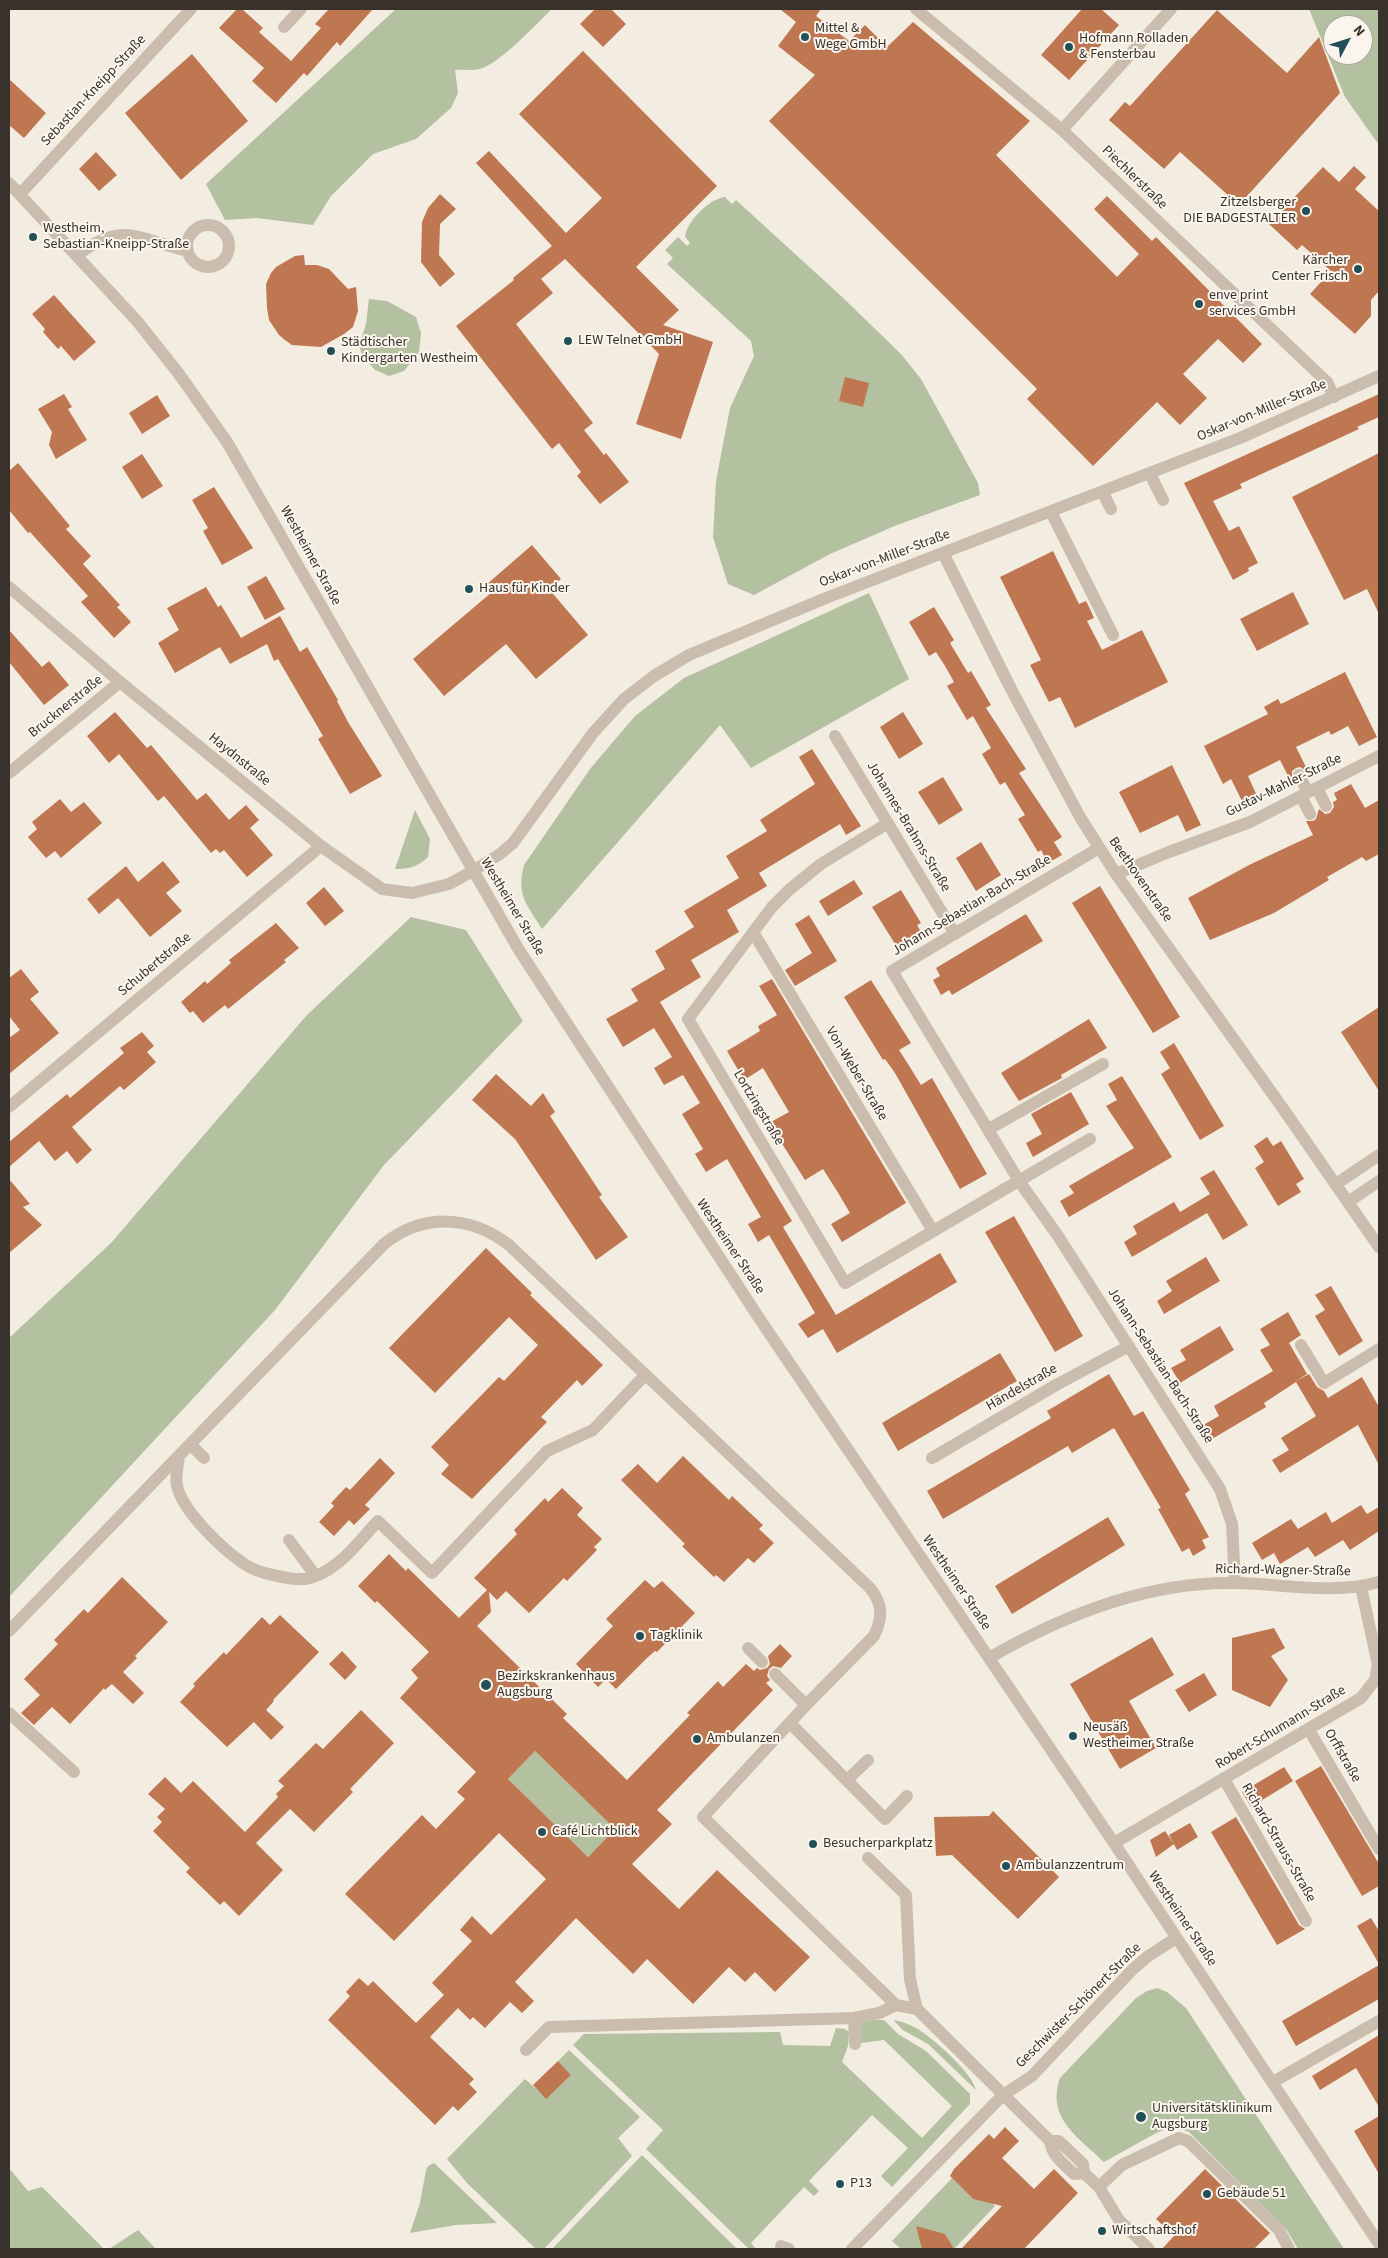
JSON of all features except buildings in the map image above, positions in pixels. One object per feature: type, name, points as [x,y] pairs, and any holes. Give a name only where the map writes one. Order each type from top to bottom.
[{"type":"street","name":"Sebastian-Kneipp-Straße","points":[[20,194],[191,9]]},
{"type":"street","points":[[284,27],[300,9]]},
{"type":"street","name":"Piechlerstraße","points":[[916,9],[1062,130],[1327,382],[1334,397]]},
{"type":"street","points":[[1062,130],[1170,9]]},
{"type":"street","name":"Westheimer Straße","points":[[9,182],[77,255],[158,347],[227,442],[519,950],[642,1142],[1274,2082],[1379,2244]]},
{"type":"street","points":[[77,255],[98,240],[122,234],[188,250]]},
{"type":"street","name":"Oskar-von-Miller-Straße","points":[[474,871],[512,843],[593,732],[624,699],[654,676],[697,652],[826,598],[1103,493],[1240,438],[1379,376]]},
{"type":"street","points":[[1150,474],[1163,500]]},
{"type":"street","points":[[1103,493],[1111,509]]},
{"type":"street","points":[[1051,512],[1113,635]]},
{"type":"street","name":"Beethovenstraße","points":[[943,553],[1011,689],[1080,817],[1099,848],[1379,1247]]},
{"type":"street","name":"Haydnstraße","points":[[9,587],[120,682],[321,846],[382,889],[412,893],[448,884],[474,871]]},
{"type":"street","name":"Brucknerstraße","points":[[9,774],[120,682]]},
{"type":"street","name":"Johannes-Brahms-Straße","points":[[835,736],[955,934]]},
{"type":"street","name":"Gustav-Mahler-Straße","points":[[1116,874],[1250,822],[1379,756]]},
{"type":"street","points":[[1299,775],[1309,792],[1326,806]]},
{"type":"street","points":[[1309,792],[1310,814]]},
{"type":"street","name":"Lortzingstraße","points":[[888,823],[806,875],[772,907],[688,1019],[845,1282],[1019,1180]]},
{"type":"street","name":"Schubertstraße","points":[[9,1107],[321,846]]},
{"type":"street","name":"Johann-Sebastian-Bach-Straße","points":[[1099,848],[892,971],[1019,1180],[1130,1346],[1220,1489],[1232,1524],[1235,1583]]},
{"type":"street","name":"Von-Weber-Straße","points":[[753,932],[933,1231]]},
{"type":"street","points":[[989,1130],[1103,1064]]},
{"type":"street","points":[[1019,1180],[1090,1139]]},
{"type":"street","points":[[1336,1184],[1379,1155]]},
{"type":"street","points":[[1348,1202],[1379,1181]]},
{"type":"street","points":[[9,1631],[368,1258],[397,1233],[426,1223],[457,1222],[475,1225],[494,1233],[509,1245],[870,1588],[877,1597],[881,1609],[880,1622],[874,1636],[806,1704],[703,1817],[896,2005],[917,2009]]},
{"type":"street","points":[[1301,1345],[1324,1383],[1379,1350]]},
{"type":"street","name":"Händelstraße","points":[[932,1458],[1056,1385],[1130,1346]]},
{"type":"street","points":[[179,1456],[177,1486],[191,1515],[246,1566],[269,1574],[304,1579],[336,1565],[378,1521],[432,1573],[547,1451],[593,1430],[645,1375]]},
{"type":"street","points":[[190,1444],[204,1458]]},
{"type":"street","points":[[289,1540],[315,1575]]},
{"type":"street","name":"Richard-Wagner-Straße","points":[[989,1658],[1042,1630],[1136,1595],[1167,1588],[1235,1583],[1338,1589],[1361,1587],[1379,1582]]},
{"type":"street","name":"Robert-Schumann-Straße","points":[[1114,1844],[1352,1705],[1369,1690],[1377,1681],[1378,1665],[1361,1587]]},
{"type":"street","points":[[748,1648],[762,1662]]},
{"type":"street","points":[[775,1674],[806,1704]]},
{"type":"street","points":[[9,1713],[74,1772]]},
{"type":"street","points":[[790,1722],[885,1819],[907,1796]]},
{"type":"street","name":"Orffstraße","points":[[1310,1730],[1379,1848]]},
{"type":"street","points":[[847,1780],[868,1760]]},
{"type":"street","name":"Richard-Strauss-Straße","points":[[1224,1780],[1306,1921]]},
{"type":"street","points":[[868,1858],[906,1895],[910,1979],[917,2009],[1050,2141],[1059,2141],[1083,2164],[1084,2173],[1098,2187],[1119,2220],[1149,2249]]},
{"type":"street","name":"Geschwister-Schönert-Straße","points":[[852,2249],[1004,2095],[1032,2076],[1132,1970],[1147,1957],[1176,1938]]},
{"type":"street","points":[[526,2050],[549,2027],[854,2018],[879,2013],[896,2005]]},
{"type":"street","points":[[854,2018],[855,2044]]},
{"type":"street","points":[[1274,2082],[1379,2021]]},
{"type":"street","points":[[1098,2187],[1122,2165],[1179,2138],[1188,2141],[1279,2230],[1289,2249]]},
{"type":"street","points":[[782,2249],[781,2246],[789,2249]]},
{"type":"green space","points":[[396,9],[552,9],[497,60],[479,69],[455,70],[458,93],[451,108],[416,139],[373,154],[331,196],[313,225],[257,218],[225,220],[206,184]]},
{"type":"green space","points":[[1309,9],[1379,9],[1379,145],[1345,97],[1332,65],[1373,65],[1373,15],[1323,15],[1323,43]]},
{"type":"green space","points":[[725,197],[732,204],[736,200],[840,295],[901,354],[921,379],[978,483],[980,495],[897,525],[830,554],[754,595],[728,584],[713,537],[716,481],[730,408],[754,356],[751,341],[667,264],[673,258],[665,250],[678,237],[687,246],[690,243],[685,237],[694,218],[706,206]]},
{"type":"green space","points":[[369,299],[387,301],[416,317],[421,333],[419,353],[404,371],[389,376],[375,370],[362,355],[359,346],[366,324]]},
{"type":"green space","points":[[869,593],[909,679],[751,768],[720,725],[542,929],[524,899],[522,892],[521,884],[524,865],[590,769],[635,716],[684,678]]},
{"type":"green space","points":[[415,810],[430,839],[428,857],[413,867],[395,869]]},
{"type":"green space","points":[[411,917],[466,930],[523,1021],[384,1165],[275,1310],[9,1597],[9,1338],[111,1243],[307,1015]]},
{"type":"green space","points":[[535,1751],[615,1829],[588,1857],[508,1779]]},
{"type":"green space","points":[[1157,1988],[1167,1992],[1186,2008],[1344,2249],[1298,2249],[1286,2229],[1189,2132],[1174,2127],[1158,2132],[1104,2162],[1067,2126],[1057,2104],[1060,2078],[1136,1998],[1147,1991]]},
{"type":"green space","points":[[867,2020],[884,2020],[898,2034],[926,2051],[970,2094],[970,2104],[892,2187],[881,2176],[908,2148],[872,2115],[809,2181],[819,2191],[814,2196],[804,2187],[751,2243],[756,2249],[749,2249],[646,2149],[663,2130],[573,2045],[584,2034],[780,2032],[783,2045],[830,2046],[836,2028],[845,2029],[849,2032],[848,2046],[842,2062],[922,2138],[952,2106],[884,2040],[861,2043],[860,2023]]},
{"type":"green space","points":[[893,2020],[912,2026],[939,2045],[967,2074],[976,2090],[928,2044],[903,2030]]},
{"type":"green space","points":[[569,2050],[640,2117],[618,2138],[632,2156],[544,2249],[536,2249],[467,2183],[447,2159],[525,2079],[546,2098],[571,2075],[558,2061]]},
{"type":"green space","points":[[642,2155],[737,2249],[552,2249]]},
{"type":"green space","points":[[434,2163],[497,2223],[456,2225],[410,2233],[420,2203],[426,2170],[428,2166]]},
{"type":"green space","points":[[9,2168],[28,2191],[42,2187],[104,2249],[9,2249]]},
{"type":"green space","points":[[952,2178],[973,2199],[978,2200],[985,2196],[995,2206],[954,2249],[901,2249],[892,2241]]},
{"type":"green space","points":[[138,2230],[156,2249],[109,2249]]},
{"type":"place","name":"Mittel & Wege GmbH","points":[[805,37]]},
{"type":"place","name":"Hofmann Rolladen & Fensterbau","points":[[1069,47]]},
{"type":"place","name":"Zitzelsberger DIE BADGESTALTER","points":[[1306,211]]},
{"type":"place","name":"Westheim, Sebastian-Kneipp-Straße","points":[[33,237]]},
{"type":"place","name":"Kärcher Center Frisch","points":[[1358,269]]},
{"type":"place","name":"enve print services GmbH","points":[[1199,304]]},
{"type":"place","name":"LEW Telnet GmbH","points":[[568,341]]},
{"type":"place","name":"Städtischer Kindergarten Westheim","points":[[331,351]]},
{"type":"place","name":"Haus für Kinder","points":[[469,589]]},
{"type":"place","name":"Tagklinik","points":[[640,1636]]},
{"type":"place","name":"Bezirkskrankenhaus Augsburg","points":[[486,1685]]},
{"type":"place","name":"Neusäß Westheimer Straße","points":[[1073,1736]]},
{"type":"place","name":"Ambulanzen","points":[[697,1739]]},
{"type":"place","name":"Café Lichtblick","points":[[542,1832]]},
{"type":"place","name":"Besucherparkplatz","points":[[813,1844]]},
{"type":"place","name":"Ambulanzzentrum","points":[[1006,1866]]},
{"type":"place","name":"Universitätsklinikum Augsburg","points":[[1141,2117]]},
{"type":"place","name":"P13","points":[[840,2184]]},
{"type":"place","name":"Gebäude 51","points":[[1207,2194]]},
{"type":"place","name":"Wirtschaftshof","points":[[1102,2231]]}]
